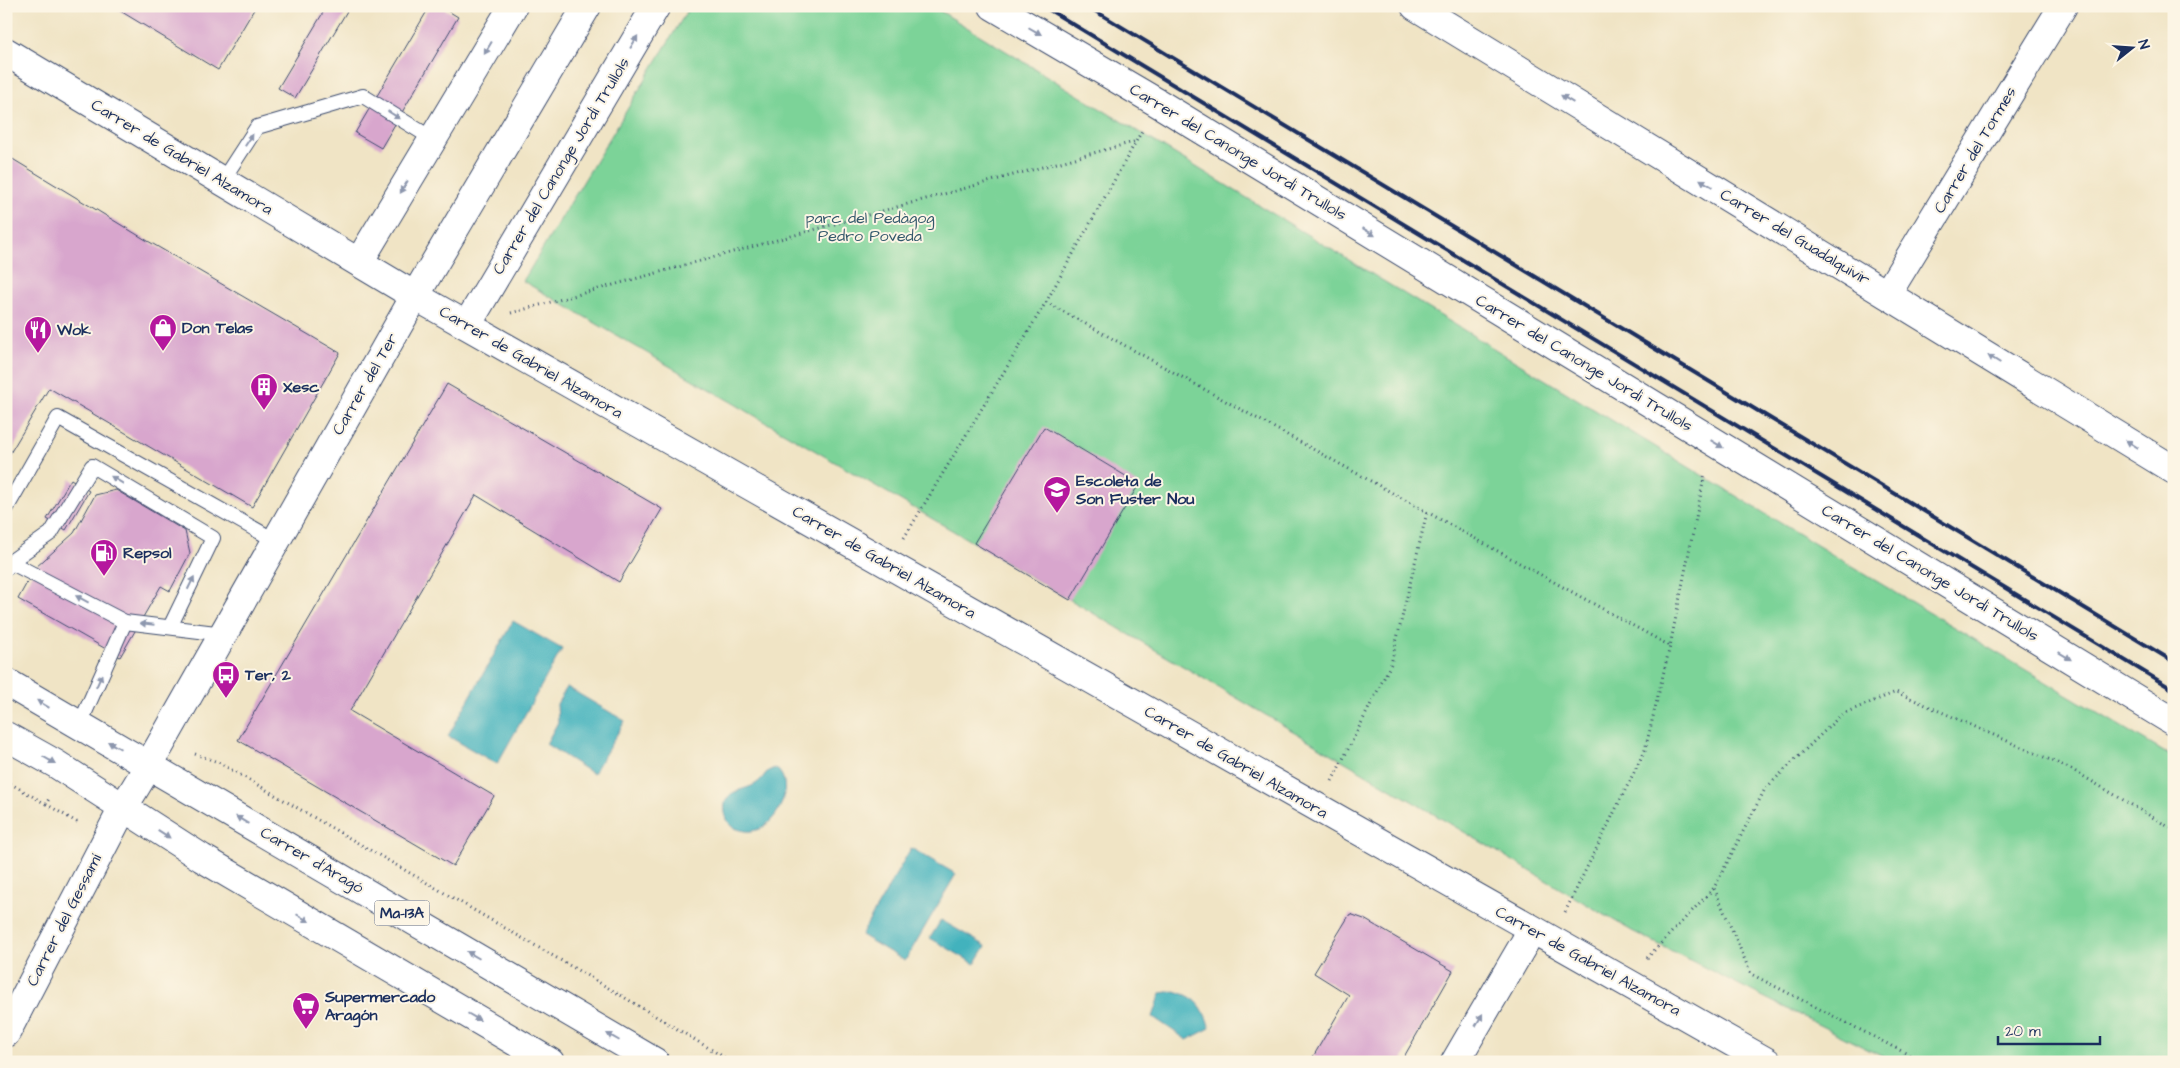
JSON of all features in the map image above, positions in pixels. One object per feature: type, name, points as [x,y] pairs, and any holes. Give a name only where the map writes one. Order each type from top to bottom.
[{"type":"street","points":[[359,262],[513,6]]},
{"type":"street","name":"Carrer del Ter","points":[[149,765],[415,296],[586,6]]},
{"type":"street","name":"Carrer del Canonge Jordi Trullols","points":[[467,325],[656,6]]},
{"type":"street","name":"Carrer del Canonge Jordi Trullols","points":[[993,6],[1158,104],[2174,722]]},
{"type":"street","name":"Carrer del Guadalquivir","points":[[1415,6],[2174,470]]},
{"type":"street","name":"Carrer del Tormes","points":[[1887,294],[2063,6]]},
{"type":"street","name":"Carrer de Gabriel Alzamora","points":[[6,52],[415,296],[1767,1062]]},
{"type":"street","name":"Carrer d'Aragó","points":[[6,682],[655,1062]]},
{"type":"street","points":[[6,736],[56,764],[202,858],[550,1062]]},
{"type":"street","points":[[123,808],[149,765]]},
{"type":"street","name":"Carrer del Gessamí","points":[[6,1033],[123,808]]},
{"type":"street","points":[[1455,1062],[1541,935]]},
{"type":"lane","points":[[222,181],[257,127],[363,96],[433,139]]},
{"type":"lane","points":[[6,509],[58,418],[276,541]]},
{"type":"lane","points":[[170,627],[213,538],[92,466],[50,533],[8,565],[125,622],[224,634]]},
{"type":"lane","points":[[79,726],[125,622]]},
{"type":"path","points":[[888,564],[1046,302],[1158,104]]},
{"type":"path","points":[[467,325],[1137,141]]},
{"type":"path","points":[[1046,302],[1670,646]]},
{"type":"path","points":[[1541,935],[1645,750],[1670,646],[1712,441]]},
{"type":"path","points":[[1319,808],[1391,664],[1427,512]]},
{"type":"path","points":[[1625,982],[1714,888],[1765,789],[1842,714],[1896,692],[2071,769],[2174,830]]},
{"type":"path","points":[[165,739],[191,753],[218,762],[612,990],[732,1062]]},
{"type":"path","points":[[46,804],[106,839]]},
{"type":"path","points":[[1714,888],[1751,974],[1923,1062]]},
{"type":"green space","name":"parc del Pedàgog Pedro Poveda","points":[[690,6],[932,6],[1856,569],[2174,758],[2174,1062],[1893,1062],[1632,931],[974,543],[523,281]]},
{"type":"water","points":[[513,621],[562,649],[497,764],[448,736]]},
{"type":"water","points":[[567,687],[625,721],[593,774],[546,744],[558,722],[557,704]]},
{"type":"water","points":[[775,768],[782,776],[784,786],[783,798],[771,821],[760,828],[748,831],[733,827],[725,815],[727,799],[731,794],[761,780],[768,771]]},
{"type":"water","points":[[911,848],[956,874],[905,961],[861,935]]},
{"type":"water","points":[[941,920],[986,946],[975,964],[930,938]]},
{"type":"water","points":[[1175,991],[1189,996],[1198,1004],[1210,1028],[1187,1040],[1153,1017],[1161,993]]},
{"type":"building","points":[[112,6],[256,6],[218,70]]},
{"type":"building","points":[[327,6],[350,6],[295,98],[278,88]]},
{"type":"building","points":[[430,6],[440,6],[458,17],[381,148],[355,133]]},
{"type":"building","points":[[6,155],[141,237],[340,353],[252,507],[49,388],[6,460]]},
{"type":"building","points":[[447,384],[662,509],[619,582],[476,495],[350,711],[494,796],[453,866],[238,740]]},
{"type":"building","name":"Escoleta de Son Fuster Nou","points":[[1044,427],[1139,484],[1070,600],[974,543]]},
{"type":"building","points":[[71,479],[89,491],[66,530],[47,519]]},
{"type":"building","name":"Repsol","points":[[116,490],[185,531],[190,553],[170,591],[161,586],[120,657],[18,599],[35,568],[74,533],[95,495]]},
{"type":"building","points":[[1350,914],[1364,919],[1453,971],[1401,1062],[1310,1062],[1349,995],[1314,973]]},
{"type":"railway","points":[[1043,6],[2174,690]]},
{"type":"railway","points":[[1087,6],[2174,662]]},
{"type":"place","name":"Don Telas","points":[[163,352]]},
{"type":"place","name":"Wok","points":[[38,354]]},
{"type":"place","name":"Xesc","points":[[264,411]]},
{"type":"place","name":"Escoleta de Son Fuster Nou","points":[[1057,514]]},
{"type":"place","name":"Repsol","points":[[104,577]]},
{"type":"place","name":"Ter, 2","points":[[226,699]]},
{"type":"place","name":"Supermercado Aragón","points":[[306,1030]]}]
